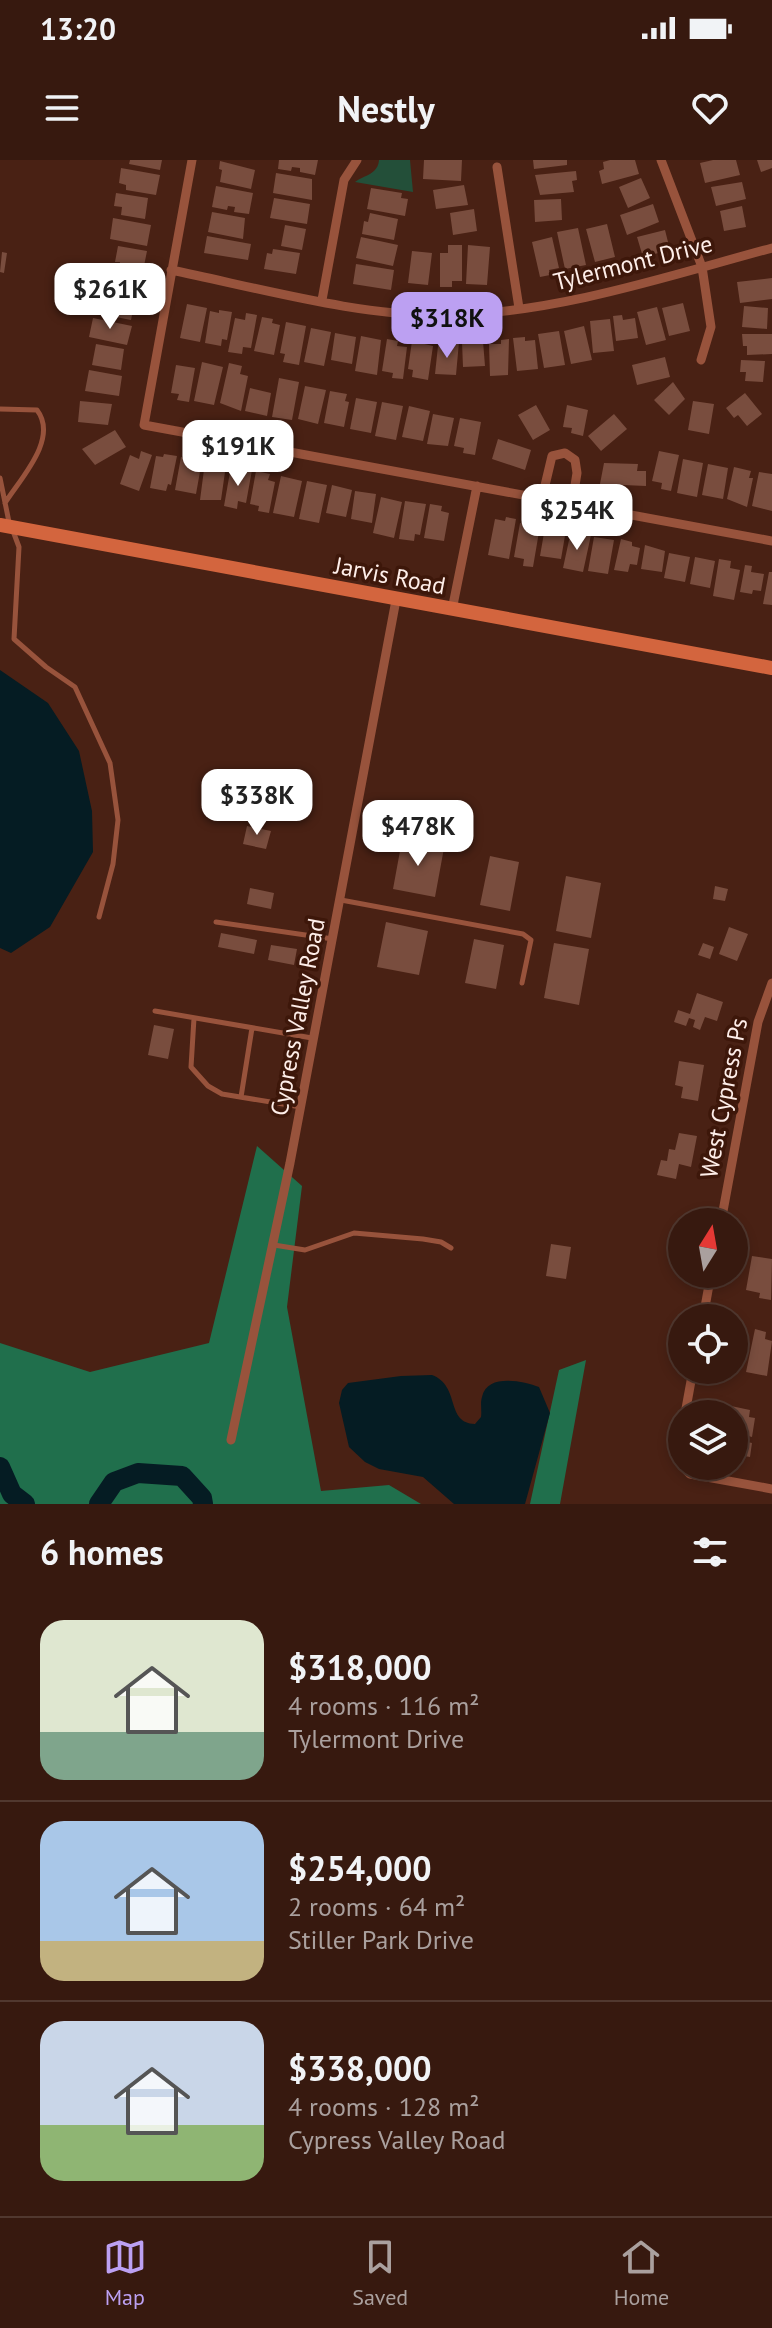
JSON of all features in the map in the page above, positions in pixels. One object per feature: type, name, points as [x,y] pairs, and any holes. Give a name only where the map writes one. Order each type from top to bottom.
[{"type":"street","points":[[192,160],[144,425],[772,541]]},
{"type":"street","points":[[322,300],[344,180],[357,160]]},
{"type":"street","points":[[661,160],[702,267],[711,327],[701,360]]},
{"type":"street","points":[[497,167],[519,308]]},
{"type":"street","name":"Tylermont Drive","points":[[171,270],[386,312],[452,315],[552,305],[772,248]]},
{"type":"street","points":[[542,498],[552,456],[565,453],[575,460],[577,473],[572,504]]},
{"type":"street","points":[[452,610],[477,486]]},
{"type":"street","name":"Jarvis Road","points":[[6,526],[772,668]]},
{"type":"street","name":"Cypress Valley Road","points":[[231,1440],[334,939],[396,600]]},
{"type":"street","name":"West Cypress Ps","points":[[724,1208],[758,1022],[772,983]]},
{"type":"street","points":[[722,1480],[769,1489]]},
{"type":"lane","points":[[0,409],[37,410],[44,427],[41,447],[5,504]]},
{"type":"lane","points":[[0,478],[6,526],[19,547],[14,639],[75,687],[110,763],[118,820],[113,864],[99,917]]},
{"type":"lane","points":[[341,900],[523,934],[531,940],[522,983]]},
{"type":"lane","points":[[216,922],[334,939]]},
{"type":"lane","points":[[155,1011],[313,1038]]},
{"type":"lane","points":[[194,1018],[191,1067],[208,1086],[222,1094],[301,1107]]},
{"type":"lane","points":[[241,1097],[252,1028]]},
{"type":"lane","points":[[273,1245],[305,1250],[354,1233],[423,1239],[441,1242],[451,1248]]},
{"type":"green space","points":[[379,160],[410,160],[413,192],[355,182],[374,171]]},
{"type":"green space","points":[[257,1146],[302,1186],[287,1307],[321,1491],[389,1485],[421,1504],[0,1504],[0,1343],[90,1372],[209,1343]]},
{"type":"green space","points":[[586,1360],[560,1504],[530,1504],[559,1370]]},
{"type":"water","points":[[0,670],[48,703],[79,751],[92,811],[93,852],[50,927],[11,953],[0,948]]},
{"type":"water","points":[[432,1375],[447,1387],[460,1417],[475,1424],[481,1417],[485,1389],[491,1384],[515,1381],[539,1387],[550,1413],[525,1504],[454,1504],[423,1477],[379,1469],[365,1462],[349,1447],[339,1403],[342,1390],[348,1383]]},
{"type":"building","points":[[130,160],[162,160],[160,170],[129,164]]},
{"type":"building","points":[[279,160],[318,160],[315,175],[300,172],[300,168],[292,167],[291,171],[278,169]]},
{"type":"building","points":[[424,160],[462,160],[461,181],[423,179]]},
{"type":"building","points":[[533,160],[567,160],[567,165],[534,169]]},
{"type":"building","points":[[635,160],[639,174],[602,184],[599,171],[604,169],[603,162]]},
{"type":"building","points":[[736,160],[740,175],[705,183],[700,163]]},
{"type":"building","points":[[757,160],[772,160],[772,168],[761,172]]},
{"type":"building","points":[[220,161],[255,170],[251,189],[220,182]]},
{"type":"building","points":[[121,168],[160,175],[156,195],[126,190],[126,185],[119,183]]},
{"type":"building","points":[[576,171],[577,180],[572,181],[574,192],[540,195],[535,175]]},
{"type":"building","points":[[276,173],[312,179],[312,200],[273,193]]},
{"type":"building","points":[[641,178],[650,198],[628,208],[619,187]]},
{"type":"building","points":[[742,182],[746,199],[716,206],[711,187]]},
{"type":"building","points":[[464,185],[468,205],[436,209],[433,190]]},
{"type":"building","points":[[216,186],[253,193],[249,214],[234,212],[235,207],[228,206],[227,210],[212,207]]},
{"type":"building","points":[[371,188],[402,193],[401,198],[408,199],[405,216],[367,209]]},
{"type":"building","points":[[116,193],[148,198],[145,219],[121,215],[122,207],[114,206]]},
{"type":"building","points":[[274,198],[310,204],[307,224],[270,218]]},
{"type":"building","points":[[561,199],[562,220],[535,222],[534,200]]},
{"type":"building","points":[[653,204],[659,222],[627,235],[620,215]]},
{"type":"building","points":[[742,206],[746,227],[724,231],[720,211]]},
{"type":"building","points":[[474,209],[477,231],[453,235],[450,213]]},
{"type":"building","points":[[212,212],[245,218],[243,239],[208,232]]},
{"type":"building","points":[[370,213],[398,219],[394,240],[362,234],[364,221],[368,222]]},
{"type":"building","points":[[113,218],[151,225],[147,246],[110,239]]},
{"type":"building","points":[[607,224],[615,257],[595,262],[586,229]]},
{"type":"building","points":[[285,225],[306,229],[302,250],[281,246]]},
{"type":"building","points":[[578,228],[586,265],[565,269],[557,232]]},
{"type":"building","points":[[665,230],[670,250],[643,257],[637,237]]},
{"type":"building","points":[[207,236],[251,244],[248,260],[204,253]]},
{"type":"building","points":[[361,237],[398,245],[393,266],[356,258]]},
{"type":"building","points":[[552,237],[559,268],[549,270],[550,275],[540,277],[532,242]]},
{"type":"building","points":[[448,245],[462,245],[462,281],[452,281],[452,287],[440,287],[440,253],[448,253]]},
{"type":"building","points":[[468,245],[490,247],[487,285],[466,284]]},
{"type":"building","points":[[118,246],[147,251],[143,271],[119,267],[120,262],[115,262]]},
{"type":"building","points":[[273,249],[300,253],[296,274],[264,269],[267,253],[272,254]]},
{"type":"building","points":[[412,251],[432,253],[428,285],[408,283]]},
{"type":"building","points":[[2,252],[7,253],[4,273],[0,272]]},
{"type":"building","points":[[356,264],[394,270],[391,290],[353,284]]},
{"type":"building","points":[[106,269],[141,275],[137,296],[103,290]]},
{"type":"building","points":[[772,278],[772,299],[740,303],[737,282]]},
{"type":"building","points":[[105,294],[135,300],[131,320],[101,314]]},
{"type":"building","points":[[683,303],[690,331],[669,336],[662,308]]},
{"type":"building","points":[[187,304],[207,308],[200,342],[180,338]]},
{"type":"building","points":[[744,306],[768,308],[767,329],[742,327]]},
{"type":"building","points":[[657,307],[666,340],[646,345],[637,312]]},
{"type":"building","points":[[219,310],[232,312],[227,340],[222,339],[221,346],[205,343],[210,311],[219,313]]},
{"type":"building","points":[[246,313],[257,315],[251,348],[243,347],[242,354],[228,352],[235,318],[245,320]]},
{"type":"building","points":[[622,315],[623,320],[635,318],[638,338],[616,341],[613,316]]},
{"type":"building","points":[[262,317],[273,319],[272,323],[280,325],[274,355],[254,351]]},
{"type":"building","points":[[93,318],[132,326],[127,345],[89,337]]},
{"type":"building","points":[[610,319],[614,351],[593,353],[590,321]]},
{"type":"building","points":[[286,322],[306,326],[299,365],[283,362],[285,354],[280,353]]},
{"type":"building","points":[[584,326],[592,360],[571,364],[564,331]]},
{"type":"building","points":[[311,328],[331,332],[324,366],[304,362]]},
{"type":"building","points":[[559,331],[565,365],[544,368],[538,334]]},
{"type":"building","points":[[335,333],[356,337],[352,364],[331,360]]},
{"type":"building","points":[[742,334],[772,334],[772,354],[747,355]]},
{"type":"building","points":[[361,336],[381,340],[377,375],[355,371]]},
{"type":"building","points":[[525,337],[525,341],[535,340],[538,369],[517,371],[513,338]]},
{"type":"building","points":[[387,339],[398,341],[397,346],[407,347],[403,379],[392,378],[393,373],[382,371]]},
{"type":"building","points":[[509,339],[508,375],[490,376],[489,344],[501,344],[501,340]]},
{"type":"building","points":[[412,341],[433,346],[428,380],[412,377],[413,370],[408,369]]},
{"type":"building","points":[[451,341],[459,342],[456,375],[435,374],[438,346],[451,347]]},
{"type":"building","points":[[483,341],[485,366],[463,367],[462,342]]},
{"type":"building","points":[[96,344],[124,349],[121,370],[92,365]]},
{"type":"building","points":[[665,357],[670,377],[637,385],[632,365]]},
{"type":"building","points":[[741,360],[765,361],[763,382],[745,381],[746,372],[740,372]]},
{"type":"building","points":[[202,362],[223,367],[214,405],[194,401]]},
{"type":"building","points":[[229,363],[242,366],[240,374],[248,376],[241,411],[220,403]]},
{"type":"building","points":[[176,365],[195,368],[189,402],[177,400],[179,394],[171,393]]},
{"type":"building","points":[[89,370],[122,376],[119,396],[85,391]]},
{"type":"building","points":[[279,378],[299,382],[292,420],[272,417]]},
{"type":"building","points":[[673,382],[685,399],[669,415],[654,400]]},
{"type":"building","points":[[305,386],[326,390],[318,424],[298,419]]},
{"type":"building","points":[[250,388],[271,393],[267,416],[245,411]]},
{"type":"building","points":[[330,391],[347,394],[345,401],[349,402],[344,427],[324,423]]},
{"type":"building","points":[[745,393],[762,414],[747,426],[738,415],[734,418],[726,408]]},
{"type":"building","points":[[356,398],[377,402],[371,433],[350,429]]},
{"type":"building","points":[[80,401],[112,404],[108,425],[78,422]]},
{"type":"building","points":[[693,401],[714,404],[709,434],[688,430]]},
{"type":"building","points":[[382,402],[403,406],[396,440],[375,436]]},
{"type":"building","points":[[536,405],[550,430],[533,440],[518,415]]},
{"type":"building","points":[[567,405],[588,410],[583,436],[571,433],[572,428],[563,427]]},
{"type":"building","points":[[409,406],[430,411],[423,441],[402,437]]},
{"type":"building","points":[[433,414],[454,418],[448,446],[427,444]]},
{"type":"building","points":[[614,414],[627,429],[601,451],[588,436]]},
{"type":"building","points":[[460,418],[481,422],[475,455],[463,453],[464,448],[454,446]]},
{"type":"building","points":[[115,430],[126,447],[95,465],[82,449]]},
{"type":"building","points":[[498,439],[531,450],[525,470],[492,459]]},
{"type":"building","points":[[141,451],[152,455],[139,491],[120,484],[130,455],[139,459]]},
{"type":"building","points":[[659,451],[679,455],[671,491],[661,489],[662,483],[652,481]]},
{"type":"building","points":[[164,454],[177,456],[171,485],[168,484],[166,491],[150,488],[156,456],[163,457]]},
{"type":"building","points":[[181,457],[193,459],[192,464],[201,466],[196,494],[175,490]]},
{"type":"building","points":[[683,459],[703,463],[697,497],[677,493]]},
{"type":"building","points":[[205,462],[226,465],[221,500],[200,500]]},
{"type":"building","points":[[604,463],[638,464],[637,471],[646,471],[646,486],[600,484]]},
{"type":"building","points":[[708,464],[728,468],[723,499],[702,495]]},
{"type":"building","points":[[734,467],[751,471],[749,478],[753,478],[747,507],[727,499]]},
{"type":"building","points":[[241,468],[252,470],[246,503],[238,501],[237,509],[224,506],[230,472],[240,473]]},
{"type":"building","points":[[256,471],[270,474],[268,480],[275,482],[269,513],[258,511],[259,506],[250,504]]},
{"type":"building","points":[[759,472],[772,474],[772,511],[752,506]]},
{"type":"building","points":[[281,476],[302,481],[294,517],[273,513]]},
{"type":"building","points":[[307,481],[327,485],[319,523],[299,519]]},
{"type":"building","points":[[332,485],[352,490],[346,517],[326,513]]},
{"type":"building","points":[[355,491],[376,494],[372,523],[351,519]]},
{"type":"building","points":[[381,497],[402,502],[394,538],[373,533]]},
{"type":"building","points":[[405,501],[426,504],[420,535],[415,534],[414,541],[399,539]]},
{"type":"building","points":[[430,504],[442,506],[441,511],[449,513],[444,541],[424,538]]},
{"type":"building","points":[[506,517],[516,519],[509,559],[488,555],[495,519],[505,521]]},
{"type":"building","points":[[520,523],[540,526],[533,567],[523,566],[524,559],[514,557]]},
{"type":"building","points":[[555,528],[566,530],[561,559],[540,556],[544,533],[554,534]]},
{"type":"building","points":[[571,531],[591,535],[583,572],[563,568]]},
{"type":"building","points":[[594,537],[614,540],[608,574],[588,571]]},
{"type":"building","points":[[621,539],[640,548],[637,565],[630,564],[628,572],[614,570]]},
{"type":"building","points":[[645,545],[665,551],[662,572],[641,569]]},
{"type":"building","points":[[669,553],[690,557],[685,582],[664,578]]},
{"type":"building","points":[[695,557],[715,561],[710,588],[690,584]]},
{"type":"building","points":[[719,559],[731,561],[730,568],[740,570],[734,600],[713,596]]},
{"type":"building","points":[[745,565],[752,566],[751,572],[764,574],[761,591],[753,590],[752,594],[740,592]]},
{"type":"building","points":[[769,572],[772,572],[772,605],[763,604]]},
{"type":"building","points":[[247,826],[271,831],[266,849],[243,844]]},
{"type":"building","points":[[402,840],[444,848],[435,897],[393,889]]},
{"type":"building","points":[[490,856],[519,862],[510,911],[480,905]]},
{"type":"building","points":[[566,876],[601,883],[591,938],[556,931]]},
{"type":"building","points":[[715,886],[728,889],[725,901],[713,899]]},
{"type":"building","points":[[250,888],[274,893],[271,909],[247,904]]},
{"type":"building","points":[[386,922],[428,931],[419,975],[377,967]]},
{"type":"building","points":[[729,927],[748,934],[737,961],[719,954]]},
{"type":"building","points":[[221,933],[257,940],[254,954],[218,947]]},
{"type":"building","points":[[474,939],[504,945],[496,989],[465,983]]},
{"type":"building","points":[[554,943],[589,949],[579,1005],[544,998]]},
{"type":"building","points":[[703,943],[714,947],[710,959],[698,955]]},
{"type":"building","points":[[271,945],[297,949],[294,965],[268,960]]},
{"type":"building","points":[[697,993],[723,1002],[717,1021],[705,1017],[700,1030],[693,1027],[695,1020],[689,1018],[686,1026],[674,1022],[678,1010],[690,1014]]},
{"type":"building","points":[[154,1025],[174,1029],[168,1059],[148,1055]]},
{"type":"building","points":[[679,1061],[704,1065],[698,1101],[681,1098],[683,1087],[675,1085]]},
{"type":"building","points":[[679,1133],[697,1136],[691,1167],[679,1164],[676,1179],[657,1175],[661,1160],[667,1161],[669,1149],[675,1150]]},
{"type":"building","points":[[551,1244],[571,1247],[566,1279],[546,1276]]},
{"type":"building","points":[[752,1256],[772,1259],[771,1300],[759,1298],[760,1293],[746,1290]]},
{"type":"building","points":[[755,1329],[766,1332],[765,1339],[772,1341],[767,1376],[748,1372]]},
{"type":"building","points":[[748,1410],[749,1417],[755,1418],[752,1437],[748,1436]]},
{"type":"building","points":[[748,1442],[752,1443],[748,1457]]},
{"type":"waterway","points":[[0,1467],[12,1494],[25,1504]]},
{"type":"waterway","points":[[99,1504],[114,1482],[138,1473],[182,1476],[202,1498],[203,1504]]}]
